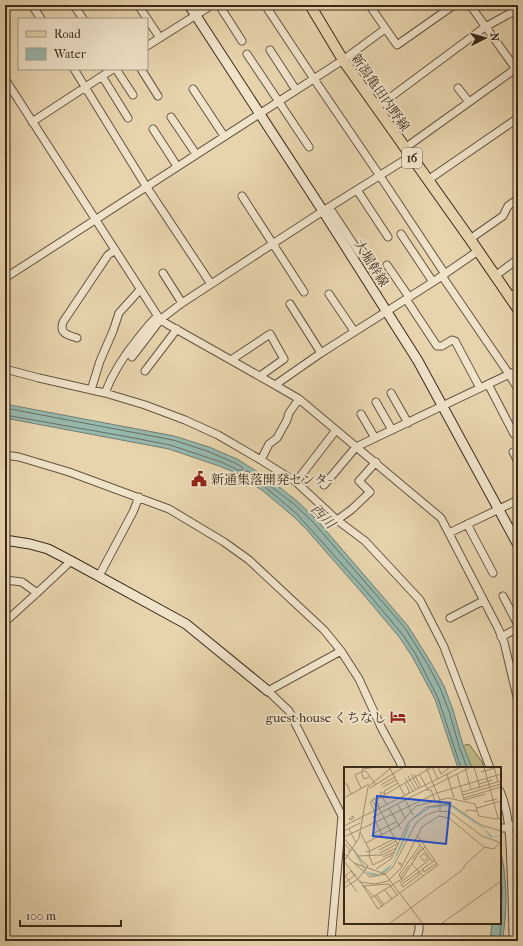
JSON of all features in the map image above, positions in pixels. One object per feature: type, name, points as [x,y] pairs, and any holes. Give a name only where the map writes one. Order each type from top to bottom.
[{"type":"main road","name":"新潟亀田内野線","points":[[310,5],[343,60],[376,108],[495,276],[514,294],[518,309]]},
{"type":"street","points":[[32,5],[40,18]]},
{"type":"street","points":[[74,5],[82,18]]},
{"type":"street","points":[[138,5],[147,18]]},
{"type":"street","name":"大堀幹線","points":[[189,5],[259,114],[326,209],[444,406],[518,545]]},
{"type":"street","points":[[148,45],[212,5]]},
{"type":"street","points":[[219,5],[242,41]]},
{"type":"street","points":[[265,5],[382,179],[518,389]]},
{"type":"street","points":[[377,5],[372,9],[397,46],[454,5]]},
{"type":"street","points":[[105,393],[115,371],[126,354],[150,324],[379,176],[469,102],[517,69],[470,5]]},
{"type":"street","points":[[376,108],[486,27],[518,9]]},
{"type":"street","points":[[148,20],[160,38]]},
{"type":"street","points":[[5,278],[314,79],[386,29]]},
{"type":"street","points":[[270,50],[296,90]]},
{"type":"street","points":[[248,54],[309,147]]},
{"type":"street","points":[[75,70],[146,186],[211,284]]},
{"type":"street","points":[[32,122],[112,70]]},
{"type":"street","points":[[115,70],[134,94]]},
{"type":"street","points":[[142,70],[158,96]]},
{"type":"street","points":[[102,76],[128,118]]},
{"type":"street","points":[[5,79],[159,318],[299,399],[441,518],[502,637],[518,701]]},
{"type":"street","points":[[458,88],[469,102]]},
{"type":"street","points":[[193,89],[224,136]]},
{"type":"street","points":[[171,117],[196,154]]},
{"type":"street","points":[[428,180],[518,118]]},
{"type":"street","points":[[152,129],[177,166]]},
{"type":"street","points":[[357,190],[388,237]]},
{"type":"street","points":[[242,196],[304,292]]},
{"type":"street","points":[[470,239],[502,216],[508,206],[518,199]]},
{"type":"street","points":[[326,209],[360,254]]},
{"type":"street","points":[[401,234],[433,282]]},
{"type":"street","points":[[77,338],[62,331],[61,327],[63,322],[108,255],[115,250]]},
{"type":"street","points":[[275,385],[354,331],[433,282],[478,251]]},
{"type":"street","points":[[495,276],[518,259]]},
{"type":"street","points":[[387,265],[437,346],[442,346],[452,340],[455,341],[480,388]]},
{"type":"street","points":[[163,273],[182,303]]},
{"type":"street","points":[[91,390],[100,361],[119,313],[141,290]]},
{"type":"street","points":[[329,294],[354,331]]},
{"type":"street","points":[[290,304],[321,353]]},
{"type":"street","points":[[132,357],[159,318]]},
{"type":"street","points":[[145,371],[177,329]]},
{"type":"street","points":[[231,360],[270,334],[284,359],[260,376]]},
{"type":"street","points":[[5,369],[145,404],[218,435],[296,482],[337,520],[365,541],[420,600],[444,647],[490,767]]},
{"type":"street","points":[[324,485],[356,447],[518,370]]},
{"type":"street","points":[[488,384],[514,434]]},
{"type":"street","points":[[391,393],[408,423]]},
{"type":"street","points":[[261,460],[268,444],[277,438],[287,420],[289,413],[299,399]]},
{"type":"street","points":[[376,402],[392,430]]},
{"type":"street","points":[[361,414],[375,438]]},
{"type":"street","points":[[296,482],[336,430]]},
{"type":"street","points":[[513,452],[518,462]]},
{"type":"street","points":[[5,455],[19,457],[69,472],[169,509],[224,542],[249,560],[324,630],[341,651],[359,679],[402,767]]},
{"type":"street","points":[[337,520],[351,510],[370,492],[359,481],[376,462]]},
{"type":"street","points":[[99,576],[133,512],[139,497]]},
{"type":"street","points":[[449,533],[518,500]]},
{"type":"street","points":[[467,524],[493,573]]},
{"type":"street","points":[[5,540],[30,544],[48,549],[186,624],[268,691],[289,711],[342,816],[331,941]]},
{"type":"street","points":[[5,622],[71,561]]},
{"type":"street","points":[[5,580],[22,582],[37,593]]},
{"type":"street","points":[[502,637],[518,626],[503,596]]},
{"type":"street","points":[[450,618],[484,601]]},
{"type":"street","points":[[268,691],[341,651]]},
{"type":"street","points":[[501,795],[510,835],[513,941]]},
{"type":"street","points":[[501,828],[508,828],[518,824]]},
{"type":"street","points":[[416,941],[419,930],[418,924]]},
{"type":"shaded area","points":[[469,744],[482,762],[484,767],[470,767],[462,746]]},
{"type":"water","points":[[5,404],[174,436],[209,447],[237,459],[269,479],[297,501],[316,519],[408,626],[444,686],[472,767],[458,767],[435,699],[413,658],[400,638],[307,530],[263,491],[239,474],[169,449],[5,418]]},
{"type":"water","points":[[501,852],[506,894],[504,930],[502,941],[490,941],[492,924],[501,924]]},
{"type":"place","name":"新通集落開発センタ-","points":[[199,479]]},
{"type":"place","name":"guest house くちなし","points":[[398,717]]},
{"type":"water label","name":"西川","points":[[323,516]]}]
